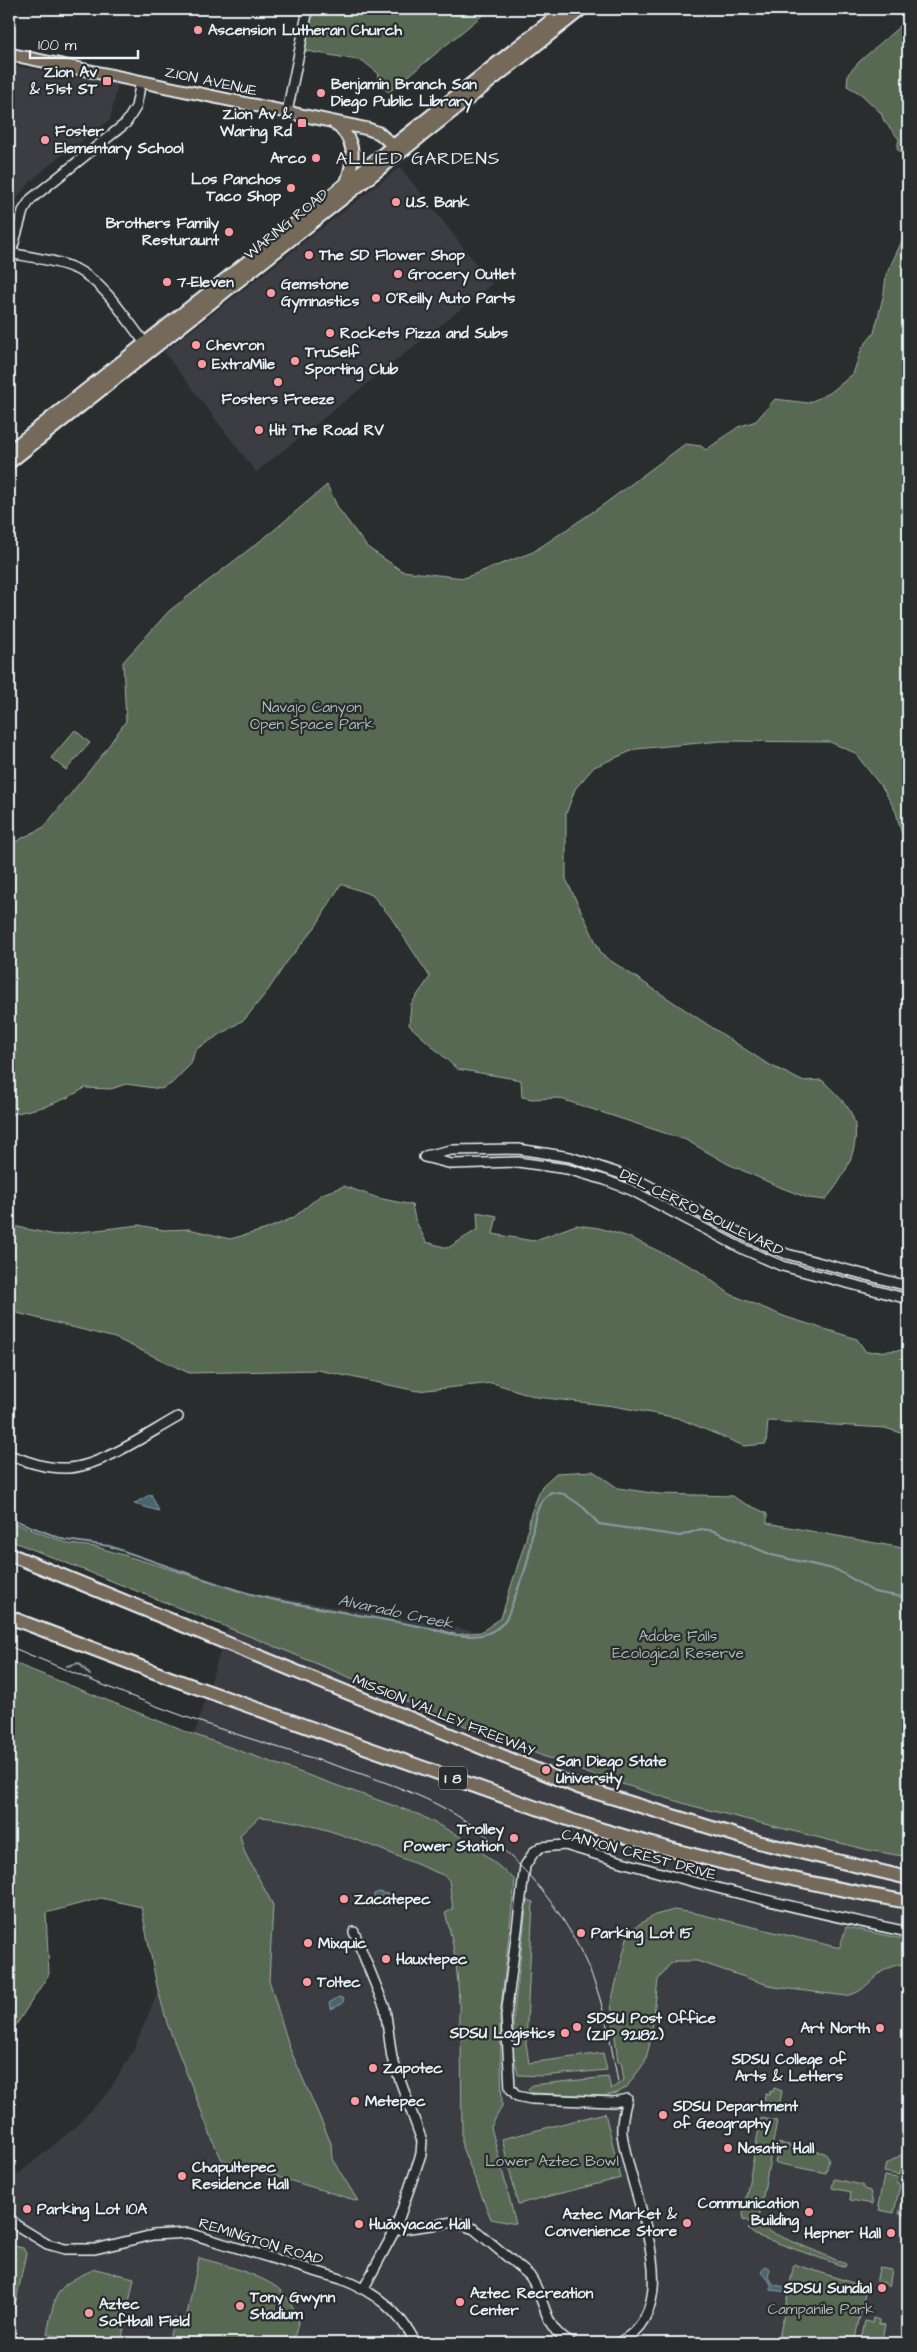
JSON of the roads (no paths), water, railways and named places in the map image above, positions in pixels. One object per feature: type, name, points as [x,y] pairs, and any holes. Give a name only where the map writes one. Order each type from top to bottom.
[{"type":"highway","name":"MISSION VALLEY FREEWAY","points":[[9,1554],[578,1787],[758,1842],[908,1877]]},
{"type":"highway","name":"I 8","points":[[9,1616],[170,1678],[578,1823],[645,1843],[760,1873],[908,1902]]},
{"type":"main road","name":"WARING ROAD","points":[[9,451],[148,346],[397,148],[565,9]]},
{"type":"main road","name":"WARING ROAD","points":[[9,463],[347,181],[397,148],[582,9]]},
{"type":"main road","name":"ZION AVENUE","points":[[9,54],[379,133],[397,148]]},
{"type":"main road","points":[[332,122],[346,133],[352,143],[352,163],[347,181]]},
{"type":"street","points":[[287,112],[308,9]]},
{"type":"street","points":[[141,82],[136,107],[126,122],[31,199],[23,211],[10,253],[69,266],[86,276],[110,298],[148,346]]},
{"type":"street","name":"DEL CERRO BOULEVARD","points":[[908,1286],[786,1254],[749,1238],[636,1178],[570,1157],[518,1150],[451,1150],[424,1157],[452,1164],[518,1162],[567,1169],[605,1180],[631,1190],[743,1249],[782,1266],[908,1299]]},
{"type":"street","points":[[9,1455],[44,1467],[68,1468],[83,1466],[104,1458],[178,1417]]},
{"type":"street","name":"CANYON CREST DRIVE","points":[[618,2343],[628,2338],[644,2321],[654,2295],[650,2250],[622,2134],[622,2119],[627,2099],[614,2102],[531,2099],[517,2096],[510,2088],[506,2016],[522,1883],[528,1858],[541,1847],[565,1845],[704,1886],[814,1913],[908,1932]]},
{"type":"street","points":[[354,1932],[385,2008],[392,2058],[422,2135],[422,2154],[395,2230],[364,2288]]},
{"type":"street","name":"REMINGTON ROAD","points":[[9,2217],[16,2225],[47,2244],[64,2249],[95,2249],[153,2235],[188,2233],[341,2279],[364,2288],[383,2301],[402,2319],[416,2343]]},
{"type":"street","points":[[395,2230],[454,2222],[474,2229],[536,2284],[552,2329],[571,2343]]},
{"type":"water","points":[[151,1494],[159,1511],[134,1504],[135,1503]]},
{"type":"water","points":[[379,1892],[390,1895],[390,1903],[387,1904],[380,1896],[374,1898],[374,1894]]},
{"type":"water","points":[[339,1997],[344,1999],[342,2004],[331,2009],[329,2003]]},
{"type":"water","points":[[765,2266],[770,2269],[768,2276],[774,2285],[786,2287],[787,2292],[771,2290],[770,2282],[761,2271]]},
{"type":"waterway","name":"Alvarado Creek","points":[[9,1518],[65,1540],[109,1546],[239,1591],[275,1600],[468,1636],[486,1634],[501,1625],[507,1617],[527,1563],[536,1514],[544,1498],[551,1492],[564,1494],[583,1507],[599,1524],[680,1536],[701,1529],[714,1531],[772,1555],[837,1570],[874,1592],[908,1598]]},
{"type":"waterway","points":[[67,1666],[79,1663],[90,1675]]},
{"type":"tram line","points":[[9,1646],[183,1716],[396,1786],[449,1811],[478,1830],[506,1852],[531,1877],[553,1905],[572,1934],[588,1966],[600,1999],[618,2082]]},
{"type":"place","name":"Ascension Lutheran Church","points":[[198,30]]},
{"type":"place","name":"Zion Av & 51st ST","points":[[107,81]]},
{"type":"place","name":"Benjamin Branch San Diego Public Library","points":[[321,93]]},
{"type":"place","name":"Zion Av & Waring Rd","points":[[302,123]]},
{"type":"place","name":"Foster Elementary School","points":[[45,140]]},
{"type":"place","name":"Arco","points":[[316,158]]},
{"type":"place","name":"Los Panchos Taco Shop","points":[[291,188]]},
{"type":"place","name":"U.S. Bank","points":[[396,202]]},
{"type":"place","name":"Brothers Family Resturaunt","points":[[229,232]]},
{"type":"place","name":"The SD Flower Shop","points":[[309,255]]},
{"type":"place","name":"Grocery Outlet","points":[[398,274]]},
{"type":"place","name":"7-Eleven","points":[[167,282]]},
{"type":"place","name":"Gemstone Gymnastics","points":[[271,293]]},
{"type":"place","name":"O'Reilly Auto Parts","points":[[376,298]]},
{"type":"place","name":"Rockets Pizza and Subs","points":[[330,333]]},
{"type":"place","name":"Chevron","points":[[196,345]]},
{"type":"place","name":"TruSelf Sporting Club","points":[[295,361]]},
{"type":"place","name":"ExtraMile","points":[[202,364]]},
{"type":"place","name":"Fosters Freeze","points":[[278,382]]},
{"type":"place","name":"Hit The Road RV","points":[[259,430]]},
{"type":"place","name":"San Diego State University","points":[[546,1770]]},
{"type":"place","name":"Trolley Power Station","points":[[514,1838]]},
{"type":"place","name":"Zacatepec","points":[[344,1899]]},
{"type":"place","name":"Parking Lot 15","points":[[581,1933]]},
{"type":"place","name":"Mixquic","points":[[308,1943]]},
{"type":"place","name":"Hauxtepec","points":[[386,1959]]},
{"type":"place","name":"Toltec","points":[[307,1982]]},
{"type":"place","name":"SDSU Post Office (ZIP 92182)","points":[[577,2027]]},
{"type":"place","name":"Art North","points":[[880,2028]]},
{"type":"place","name":"SDSU Logistics","points":[[565,2033]]},
{"type":"place","name":"SDSU College of Arts & Letters","points":[[789,2042]]},
{"type":"place","name":"Zapotec","points":[[373,2068]]},
{"type":"place","name":"Metepec","points":[[355,2101]]},
{"type":"place","name":"SDSU Department of Geography","points":[[663,2115]]},
{"type":"place","name":"Nasatir Hall","points":[[728,2148]]},
{"type":"place","name":"Chapultepec Residence Hall","points":[[182,2176]]},
{"type":"place","name":"Parking Lot 10A","points":[[27,2209]]},
{"type":"place","name":"Communication Building","points":[[809,2212]]},
{"type":"place","name":"Aztec Market & Convenience Store","points":[[687,2223]]},
{"type":"place","name":"Huāxyacac Hall","points":[[359,2224]]},
{"type":"place","name":"Hepner Hall","points":[[891,2233]]},
{"type":"place","name":"SDSU Sundial","points":[[882,2288]]},
{"type":"place","name":"Aztec Recreation Center","points":[[460,2302]]},
{"type":"place","name":"Tony Gwynn Stadium","points":[[240,2306]]},
{"type":"place","name":"Aztec Softball Field","points":[[89,2313]]},
{"type":"district","name":"ALLIED GARDENS","points":[[418,158]]},
{"type":"park label","name":"Navajo Canyon Open Space Park","points":[[312,716]]},
{"type":"park label","name":"Adobe Falls Ecological Reserve","points":[[678,1644]]},
{"type":"park label","name":"Lower Aztec Bowl","points":[[552,2161]]},
{"type":"park label","name":"Campanile Park","points":[[821,2309]]}]
